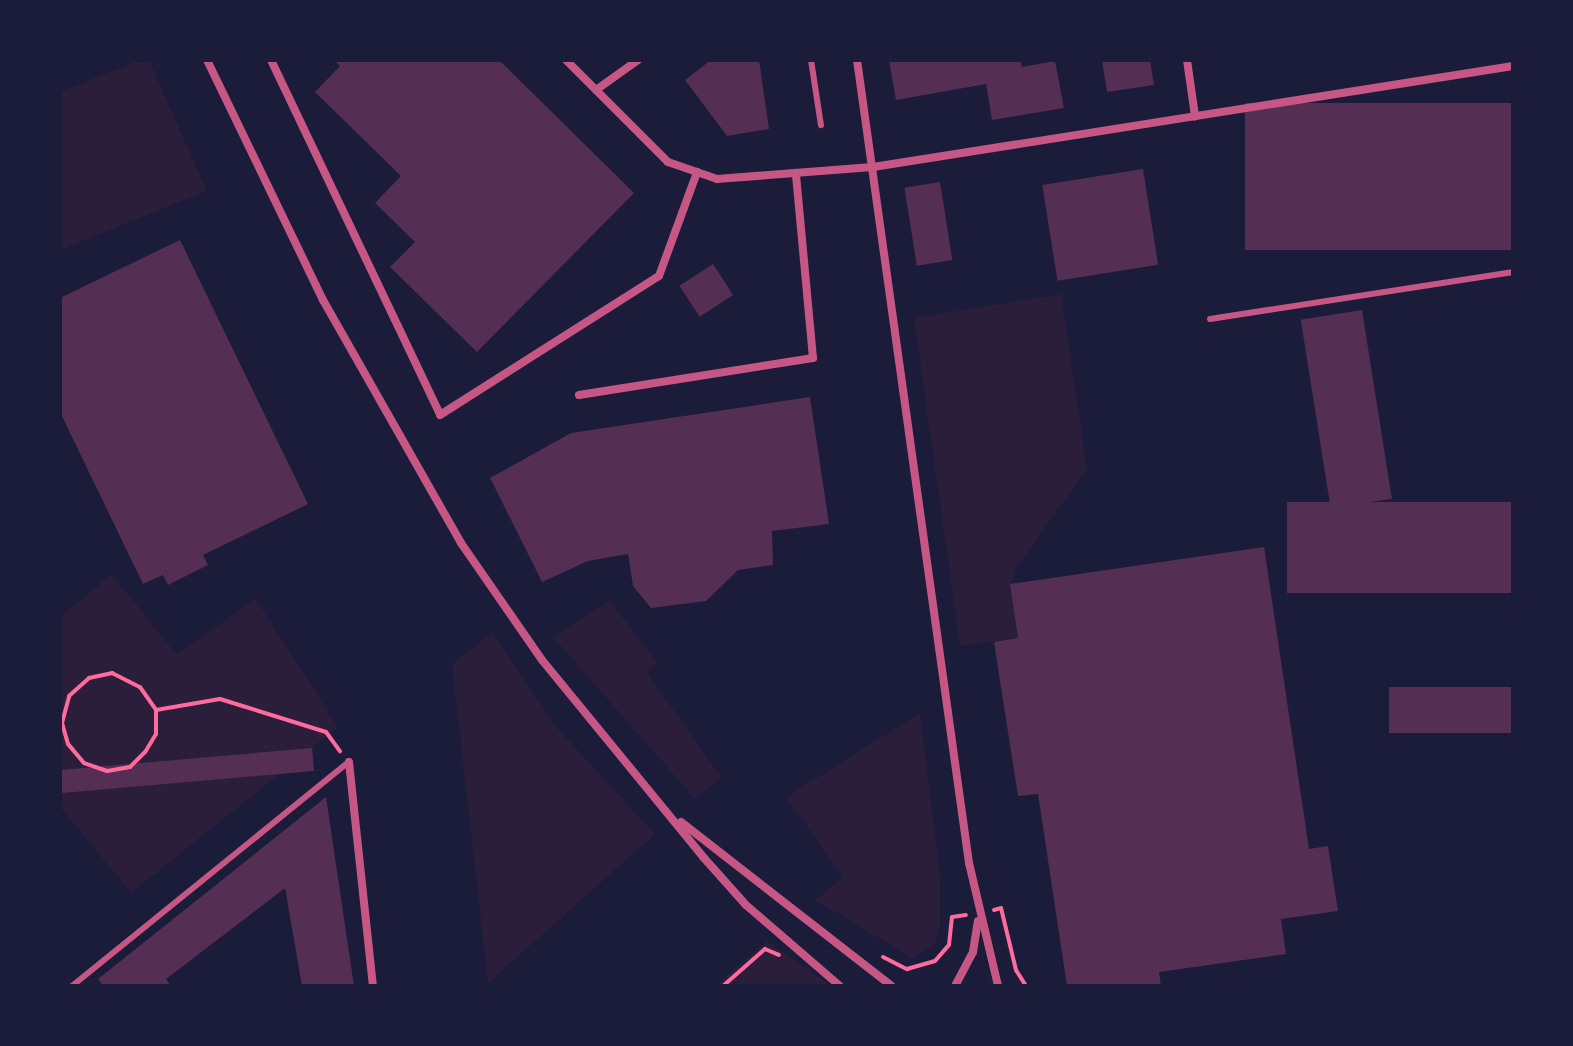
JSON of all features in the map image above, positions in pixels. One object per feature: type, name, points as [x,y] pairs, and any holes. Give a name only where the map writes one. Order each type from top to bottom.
[{"type":"street","points":[[207,60],[323,300],[461,543],[542,660],[746,905],[840,986]]},
{"type":"street","points":[[271,60],[440,415],[659,276],[697,172]]},
{"type":"street","points":[[566,60],[668,162],[717,179],[873,167],[1513,66]]},
{"type":"street","points":[[596,90],[638,60]]},
{"type":"street","points":[[857,60],[978,914],[998,986]]},
{"type":"street","points":[[1187,60],[1195,116]]},
{"type":"street","points":[[579,395],[813,358],[796,173]]},
{"type":"street","points":[[349,762],[373,986]]},
{"type":"street","points":[[671,814],[892,986]]},
{"type":"street","points":[[955,986],[973,952],[978,914]]},
{"type":"lane","points":[[811,60],[821,125]]},
{"type":"lane","points":[[1210,319],[1513,272]]},
{"type":"lane","points":[[72,986],[349,762]]},
{"type":"path","points":[[112,673],[140,687],[156,710],[156,734],[145,752],[130,767],[107,771],[84,763],[68,744],[62,723],[69,696],[89,678],[112,673]]},
{"type":"path","points":[[156,710],[220,699],[285,716],[326,732],[349,762]]},
{"type":"path","points":[[877,955],[907,969],[935,961],[949,945],[952,917],[1001,908],[1016,970],[1026,986]]},
{"type":"path","points":[[723,986],[765,949],[779,955],[788,944]]},
{"type":"shaded area","points":[[140,60],[149,60],[207,191],[60,250],[60,92]]},
{"type":"shaded area","points":[[1061,294],[1087,469],[1017,567],[1011,584],[1018,638],[960,646],[914,318]]},
{"type":"shaded area","points":[[112,574],[176,654],[256,599],[338,727],[131,893],[60,807],[60,617]]},
{"type":"shaded area","points":[[610,601],[658,663],[646,671],[721,777],[695,799],[553,637]]},
{"type":"shaded area","points":[[492,632],[558,729],[655,834],[488,983],[452,664]]},
{"type":"shaded area","points":[[920,713],[940,874],[940,927],[934,946],[912,958],[815,900],[843,877],[786,797]]},
{"type":"shaded area","points":[[767,941],[831,986],[715,986]]},
{"type":"building","points":[[334,60],[499,60],[634,193],[477,352],[390,267],[415,242],[375,203],[401,176],[315,92],[340,66]]},
{"type":"building","points":[[711,60],[759,60],[769,129],[727,136],[685,80]]},
{"type":"building","points":[[889,60],[1020,60],[1022,67],[1055,61],[1064,108],[992,120],[986,84],[896,100]]},
{"type":"building","points":[[1102,60],[1150,60],[1154,85],[1107,92]]},
{"type":"building","points":[[1245,103],[1513,103],[1513,250],[1245,250]]},
{"type":"building","points":[[1143,169],[1158,265],[1057,281],[1042,185]]},
{"type":"building","points":[[940,182],[952,260],[917,266],[904,188]]},
{"type":"building","points":[[180,240],[308,504],[203,555],[208,565],[168,585],[163,575],[143,584],[60,412],[60,298]]},
{"type":"building","points":[[713,264],[733,295],[700,317],[679,286]]},
{"type":"building","points":[[1362,310],[1392,499],[1331,508],[1301,320]]},
{"type":"building","points":[[810,397],[829,524],[772,531],[773,565],[738,570],[706,601],[651,608],[633,586],[628,554],[588,561],[542,582],[490,478],[571,433]]},
{"type":"building","points":[[1287,502],[1513,502],[1513,593],[1287,593]]},
{"type":"building","points":[[1264,547],[1309,849],[1328,846],[1338,911],[1281,919],[1286,954],[1159,972],[1161,986],[1067,986],[1038,794],[1018,796],[994,642],[1018,638],[1010,584]]},
{"type":"building","points":[[1389,687],[1513,687],[1513,733],[1389,733]]},
{"type":"building","points":[[312,748],[314,771],[60,793],[60,770]]},
{"type":"building","points":[[326,797],[354,986],[302,986],[285,888],[166,979],[171,986],[103,986],[98,979]]}]
